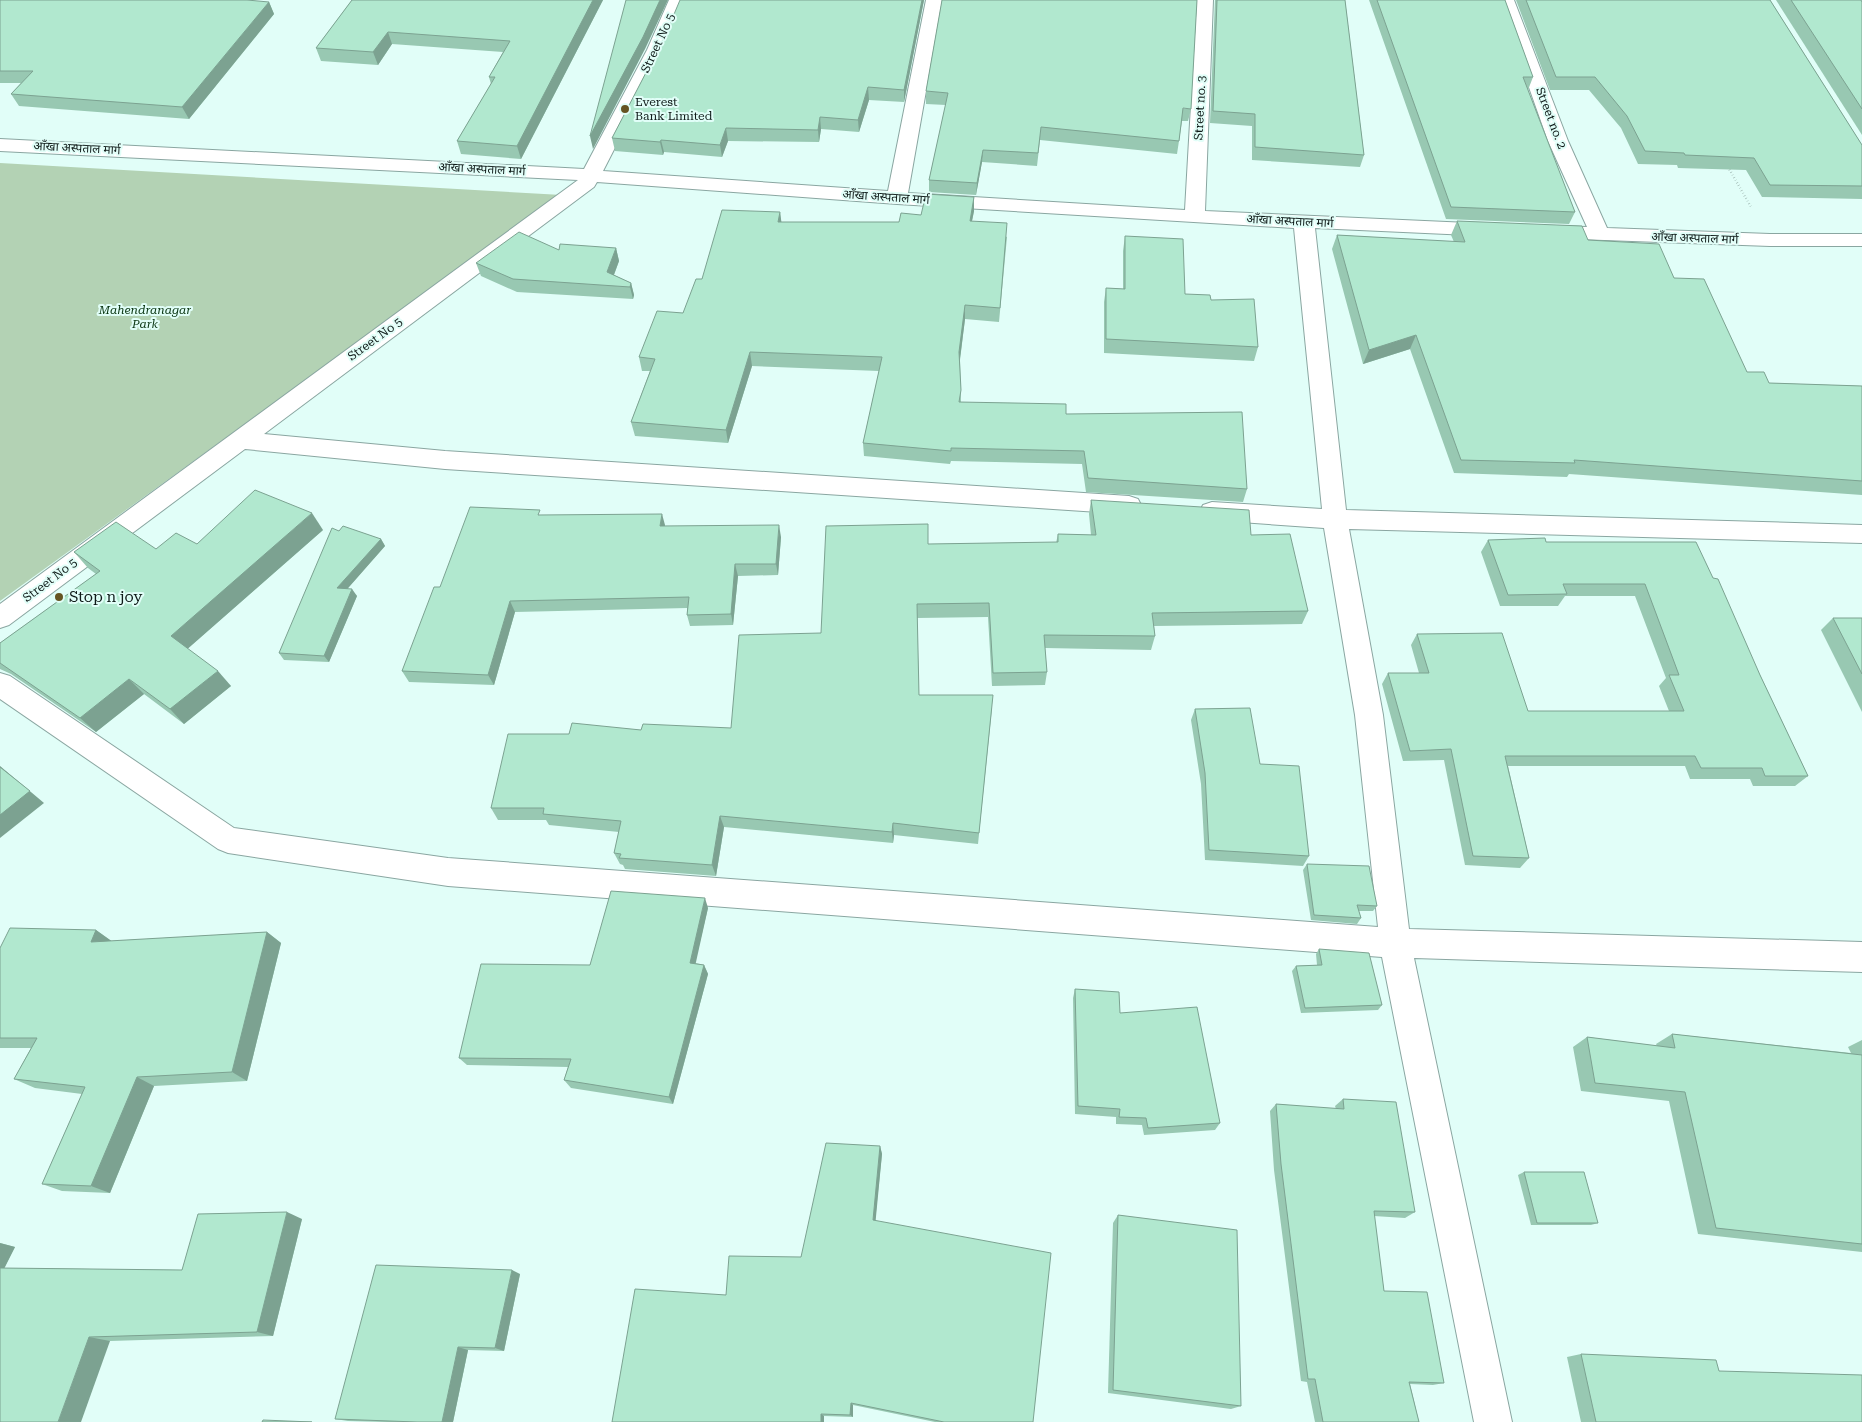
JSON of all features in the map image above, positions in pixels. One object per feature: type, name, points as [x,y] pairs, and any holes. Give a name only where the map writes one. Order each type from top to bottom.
[{"type":"street","name":"Street No 5","points":[[0,618],[587,183],[656,50],[677,0]]},
{"type":"street","points":[[897,198],[934,0]]},
{"type":"street","name":"Street no. 3","points":[[1195,216],[1205,0]]},
{"type":"street","name":"Street no. 2","points":[[1506,0],[1558,141],[1600,234]]},
{"type":"street","name":"आँखा अस्पताल मार्ग","points":[[0,145],[591,176],[897,198],[1195,216],[1511,230]]},
{"type":"street","points":[[1304,222],[1335,519],[1369,715],[1395,944],[1493,1422]]},
{"type":"street","name":"आँखा अस्पताल मार्ग","points":[[1531,231],[1770,240],[1862,240]]},
{"type":"street","points":[[238,440],[445,460],[1147,506]]},
{"type":"street","points":[[1187,509],[1335,519],[1862,534]]},
{"type":"street","points":[[0,684],[228,840],[448,872],[1395,944],[1862,957]]},
{"type":"path","points":[[1725,163],[1770,240]]},
{"type":"green space","name":"Mahendranagar Park","points":[[0,163],[562,195],[0,601]]},
{"type":"building","points":[[0,0],[247,0],[269,2],[182,107],[11,94],[33,71],[0,71]]},
{"type":"building","points":[[352,0],[593,0],[517,146],[457,141],[495,77],[489,77],[510,41],[388,32],[373,52],[316,48]]},
{"type":"building","points":[[626,0],[660,0],[643,37],[590,136]]},
{"type":"building","points":[[680,0],[922,0],[904,90],[868,87],[858,120],[820,117],[818,130],[726,128],[720,145],[612,138],[664,38]]},
{"type":"building","points":[[942,0],[1197,0],[1191,109],[1183,108],[1179,141],[1041,127],[1038,153],[983,150],[977,183],[929,180],[948,93],[926,91]]},
{"type":"building","points":[[1217,0],[1345,0],[1364,155],[1255,147],[1255,114],[1213,111]]},
{"type":"building","points":[[1377,0],[1505,0],[1533,77],[1523,77],[1575,212],[1451,207]]},
{"type":"building","points":[[1526,0],[1770,0],[1862,145],[1862,186],[1770,185],[1754,158],[1645,151],[1627,116],[1595,77],[1556,77]]},
{"type":"building","points":[[1791,0],[1861,0],[1862,109]]},
{"type":"building","points":[[926,194],[974,197],[970,221],[1007,223],[1000,308],[965,305],[959,352],[961,390],[959,402],[1066,404],[1066,414],[1242,412],[1247,489],[1088,478],[1084,451],[951,448],[951,451],[863,443],[882,357],[750,352],[726,430],[631,422],[655,359],[639,357],[657,311],[683,313],[696,279],[702,279],[722,210],[780,212],[778,222],[899,222],[901,213],[921,215]]},
{"type":"building","points":[[1457,221],[1582,226],[1588,240],[1659,244],[1674,278],[1704,279],[1747,372],[1764,372],[1769,383],[1862,386],[1862,481],[1574,460],[1575,463],[1461,460],[1416,335],[1369,350],[1337,235],[1465,242]]},
{"type":"building","points":[[519,232],[559,250],[560,244],[616,248],[607,272],[631,283],[630,287],[513,279],[476,263]]},
{"type":"building","points":[[1125,236],[1183,239],[1185,294],[1210,295],[1211,300],[1254,299],[1258,347],[1106,339],[1106,288],[1125,289]]},
{"type":"building","points":[[255,490],[312,513],[171,636],[218,671],[170,709],[129,679],[80,718],[0,663],[0,643],[100,571],[74,552],[116,522],[156,549],[176,533],[197,544]]},
{"type":"building","points":[[1091,500],[1249,510],[1251,535],[1290,534],[1308,611],[1152,613],[1155,636],[1044,635],[1047,672],[993,673],[989,603],[917,604],[919,695],[993,695],[979,833],[893,823],[892,832],[720,816],[712,865],[619,858],[621,854],[614,853],[621,821],[543,814],[544,808],[491,808],[508,734],[569,734],[572,723],[641,730],[643,724],[731,728],[739,635],[821,633],[826,526],[928,524],[928,544],[1058,542],[1058,534],[1096,535]]},
{"type":"building","points":[[470,507],[540,510],[538,515],[662,514],[660,526],[779,525],[776,564],[735,564],[731,614],[687,615],[689,597],[510,601],[488,675],[402,671],[434,587],[440,587]]},
{"type":"building","points":[[343,526],[381,539],[337,588],[352,589],[324,656],[279,653],[332,528],[339,531]]},
{"type":"building","points":[[1545,538],[1546,542],[1696,542],[1713,578],[1718,579],[1760,675],[1808,776],[1765,776],[1762,768],[1701,768],[1695,756],[1505,756],[1529,858],[1473,856],[1451,749],[1410,751],[1388,673],[1429,673],[1417,634],[1502,633],[1528,711],[1684,711],[1669,675],[1679,675],[1645,584],[1563,584],[1567,594],[1508,595],[1488,540]]},
{"type":"building","points":[[1833,618],[1862,618],[1862,674]]},
{"type":"building","points":[[1250,708],[1260,764],[1299,766],[1309,856],[1209,850],[1205,773],[1195,709]]},
{"type":"building","points":[[0,767],[30,791],[0,815]]},
{"type":"building","points":[[1307,864],[1369,866],[1377,906],[1357,905],[1361,918],[1314,915]]},
{"type":"building","points":[[611,891],[705,898],[690,963],[704,965],[669,1097],[564,1080],[571,1059],[459,1058],[481,964],[590,965]]},
{"type":"building","points":[[10,928],[96,930],[91,942],[267,932],[232,1072],[137,1077],[91,1186],[42,1184],[85,1087],[14,1079],[37,1038],[0,1038],[0,948]]},
{"type":"building","points":[[1319,949],[1369,953],[1382,1005],[1305,1008],[1296,966],[1322,965]]},
{"type":"building","points":[[1075,989],[1119,992],[1120,1013],[1197,1007],[1220,1123],[1148,1128],[1146,1118],[1119,1117],[1120,1109],[1078,1106]]},
{"type":"building","points":[[1672,1034],[1862,1055],[1862,1244],[1716,1228],[1685,1092],[1595,1083],[1587,1037],[1675,1048]]},
{"type":"building","points":[[1343,1099],[1396,1102],[1415,1212],[1374,1211],[1384,1291],[1427,1292],[1444,1383],[1409,1382],[1419,1422],[1323,1422],[1315,1379],[1308,1379],[1281,1164],[1276,1104],[1344,1109]]},
{"type":"building","points":[[826,1143],[880,1146],[873,1220],[1051,1253],[1033,1422],[944,1422],[851,1403],[850,1415],[821,1414],[821,1422],[612,1422],[635,1289],[726,1295],[729,1256],[801,1257]]},
{"type":"building","points":[[1524,1172],[1584,1172],[1598,1223],[1537,1223]]},
{"type":"building","points":[[287,1212],[257,1332],[89,1337],[58,1422],[0,1422],[0,1268],[182,1270],[198,1214]]},
{"type":"building","points":[[1118,1215],[1237,1230],[1241,1406],[1113,1390]]},
{"type":"building","points":[[376,1265],[512,1270],[495,1348],[458,1347],[442,1422],[335,1419]]},
{"type":"building","points":[[1581,1354],[1716,1360],[1719,1371],[1862,1375],[1862,1422],[1596,1422]]},
{"type":"building","points":[[263,1420],[312,1422],[262,1422]]},
{"type":"place","name":"Everest Bank Limited","points":[[625,109]]},
{"type":"place","name":"Stop n joy","points":[[59,597]]}]
